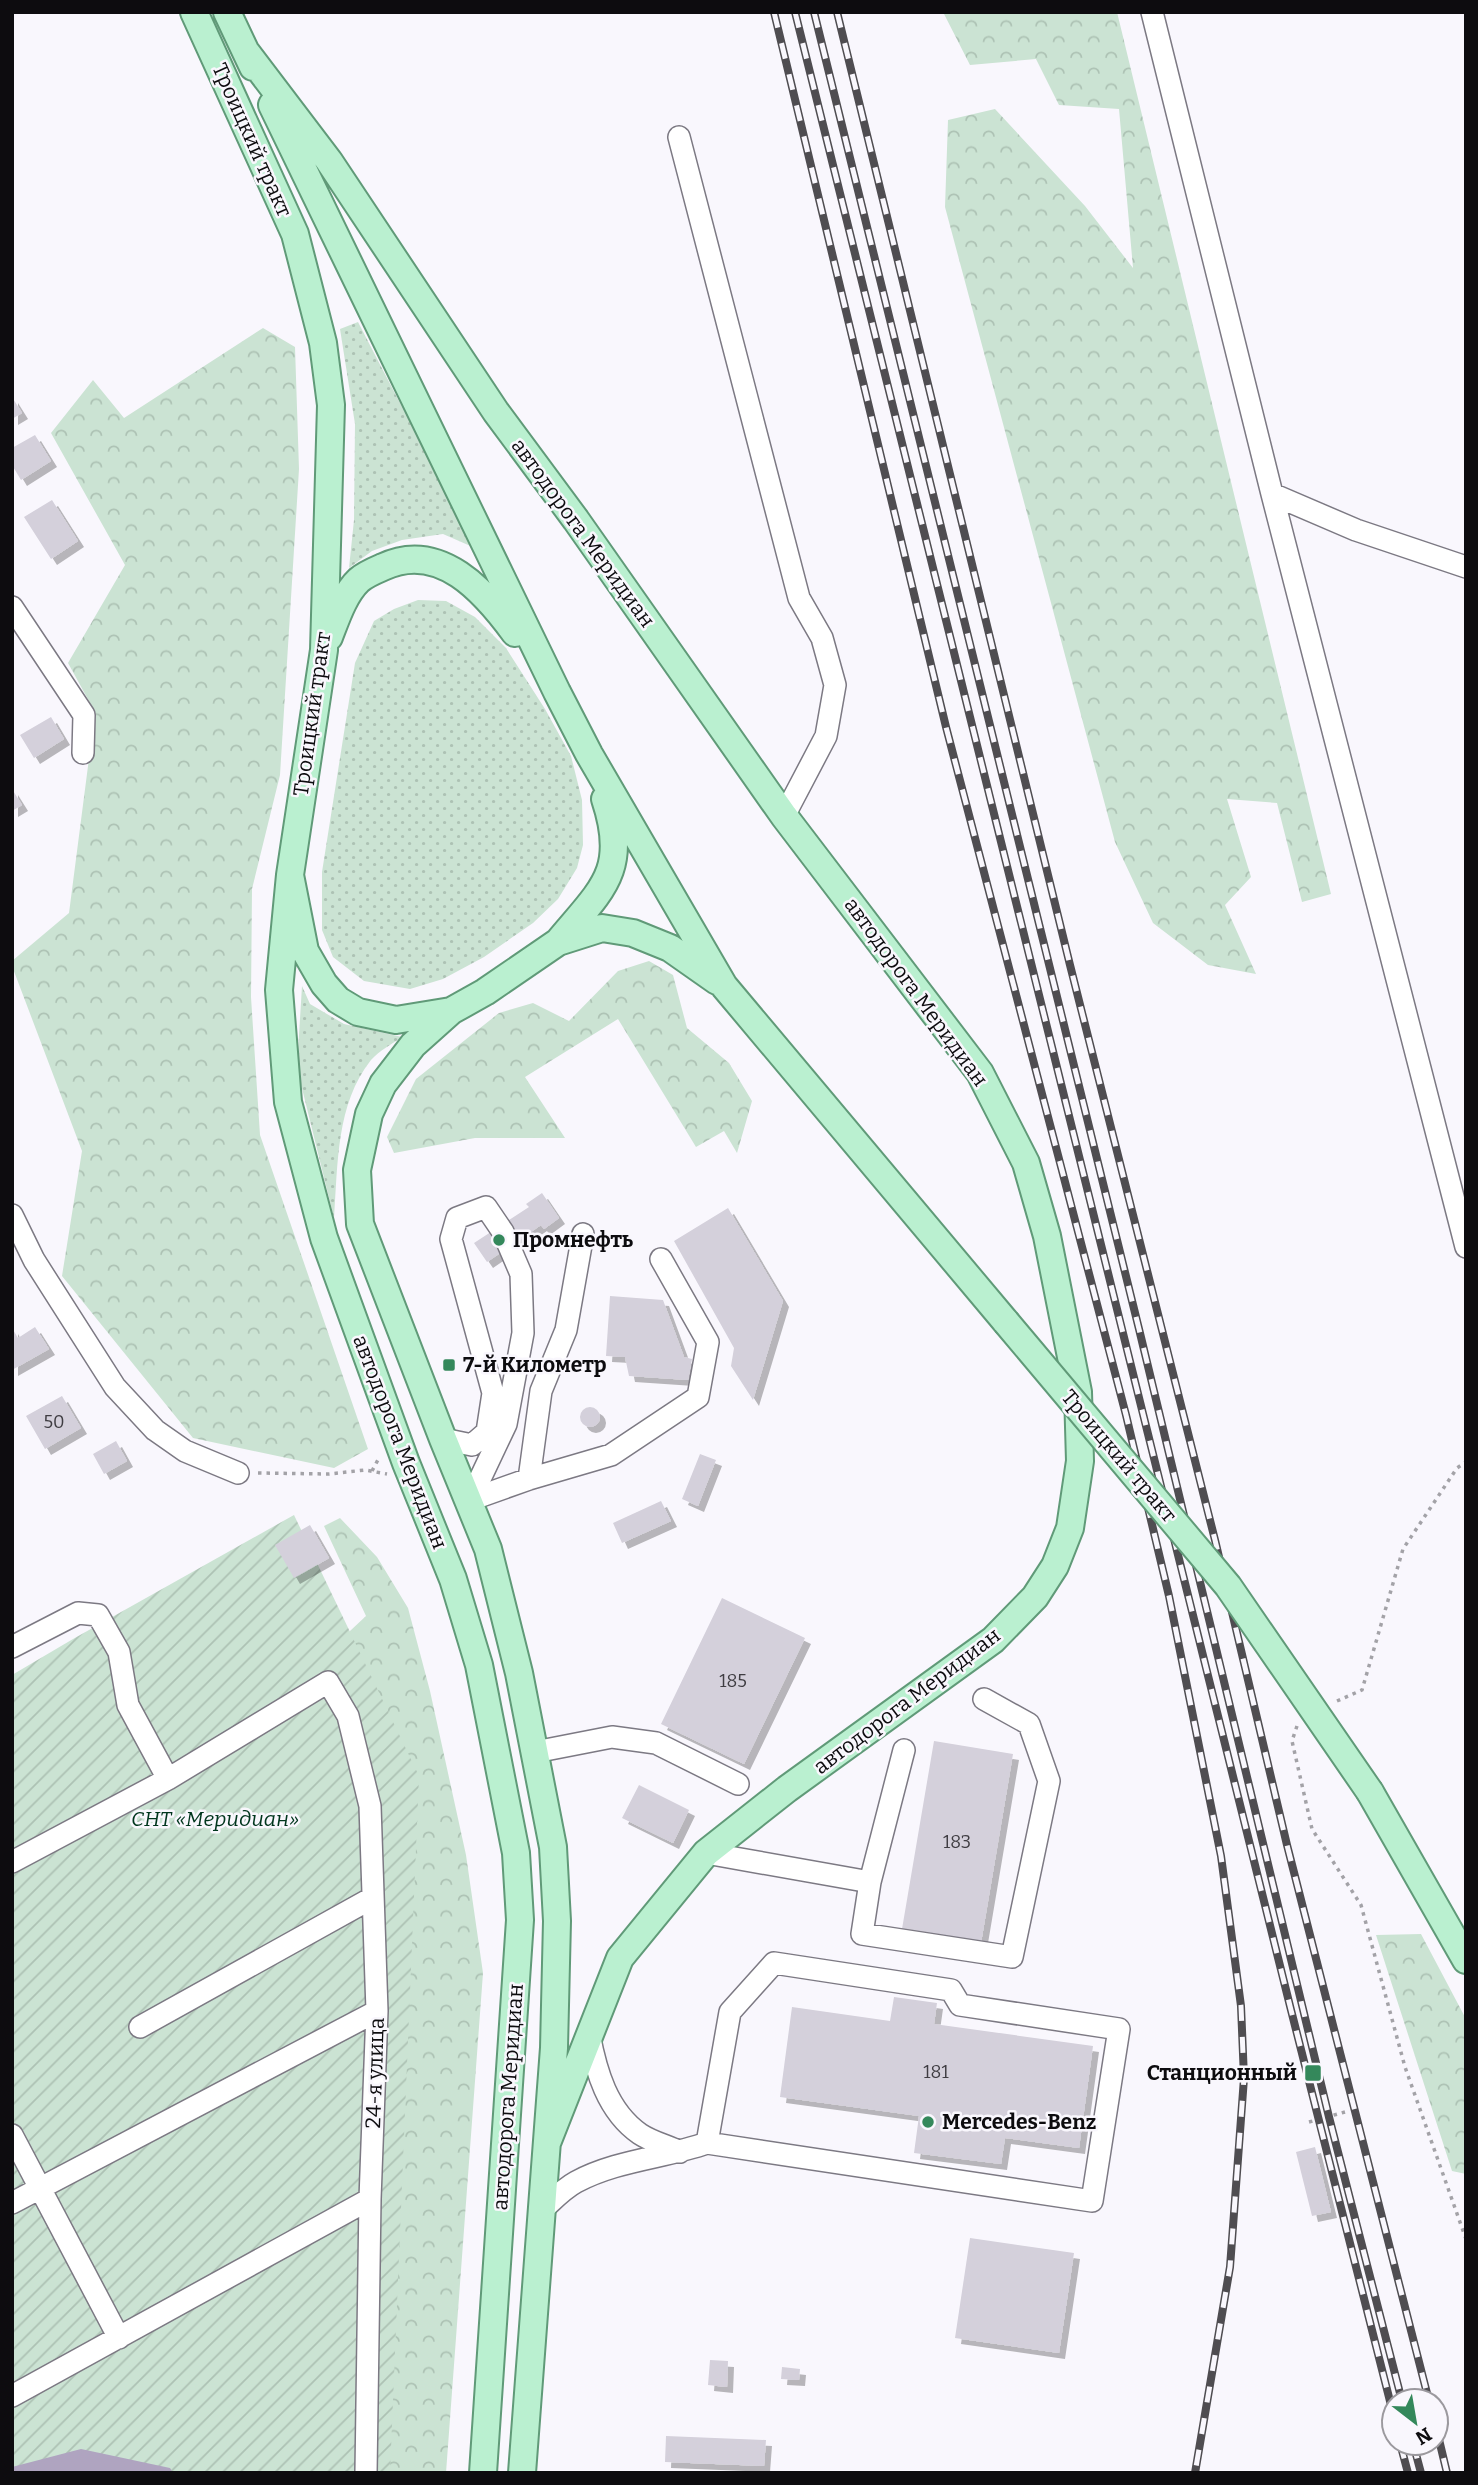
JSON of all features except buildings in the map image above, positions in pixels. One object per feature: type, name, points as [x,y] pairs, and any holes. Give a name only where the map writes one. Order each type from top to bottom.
[{"type":"main road","name":"Троицкий тракт","points":[[194,12],[295,234],[323,343],[331,405],[324,650],[290,875],[305,951],[324,984],[338,1000],[358,1012],[396,1020],[451,1010],[485,992],[558,942],[602,928],[633,933],[670,948],[724,986]]},
{"type":"main road","name":"Троицкий тракт","points":[[227,12],[557,692],[589,754],[724,986],[1228,1586],[1370,1792],[1466,1960]]},
{"type":"main road","name":"автодорога Меридиан","points":[[247,54],[329,161],[496,412],[576,520],[784,816],[979,1073],[1026,1163],[1047,1236],[1078,1392],[1080,1461],[1070,1528],[1055,1566],[1027,1606],[993,1640],[787,1789],[706,1853],[620,1958],[547,2143]]},
{"type":"main road","points":[[324,650],[340,609],[359,580],[395,561],[416,558],[441,564],[467,580],[493,602],[557,692]]},
{"type":"main road","points":[[558,942],[596,896],[611,871],[616,845],[612,819],[589,754]]},
{"type":"main road","name":"автодорога Меридиан","points":[[290,875],[279,990],[288,1102],[324,1238],[413,1479],[453,1578],[479,1665],[516,1853],[520,1920],[483,2473]]},
{"type":"main road","name":"автодорога Меридиан","points":[[451,1010],[413,1045],[383,1084],[369,1114],[358,1170],[360,1224],[488,1549],[519,1672],[553,1847],[557,1921],[554,2048],[522,2473]]},
{"type":"street","points":[[1152,12],[1272,494],[1466,1247]]},
{"type":"street","points":[[679,137],[799,598],[822,638],[835,685],[826,736],[784,816]]},
{"type":"street","points":[[1272,494],[1356,530],[1466,566]]},
{"type":"street","points":[[12,607],[83,715],[83,753]]},
{"type":"street","points":[[443,1439],[472,1445],[487,1432],[493,1393],[451,1239],[457,1218],[486,1207],[503,1232],[521,1274],[523,1333],[506,1424],[470,1500]]},
{"type":"street","points":[[12,1215],[34,1260],[115,1387],[155,1430],[185,1451],[238,1473]]},
{"type":"street","points":[[529,1479],[541,1391],[566,1331],[583,1234]]},
{"type":"street","points":[[470,1500],[611,1455],[698,1397],[708,1342],[661,1259]]},
{"type":"street","points":[[12,1647],[78,1613],[98,1615],[119,1652],[128,1705],[168,1779],[12,1862]]},
{"type":"street","name":"24-я улица","points":[[168,1779],[328,1682],[348,1716],[370,1806],[377,2011],[370,2199],[366,2473]]},
{"type":"street","points":[[904,1750],[870,1882],[862,1934],[1012,1957],[1049,1781],[1029,1724],[984,1699]]},
{"type":"street","points":[[535,1752],[612,1737],[656,1743],[738,1784]]},
{"type":"street","points":[[706,1853],[870,1882]]},
{"type":"street","points":[[140,2028],[372,1898]]},
{"type":"street","points":[[542,2210],[574,2183],[613,2166],[680,2152],[707,2143],[1092,2202],[1119,2029],[960,2005],[951,1990],[774,1963],[730,2012],[707,2143]]},
{"type":"street","points":[[12,2203],[377,2011]]},
{"type":"street","points":[[589,2034],[595,2067],[614,2108],[640,2134],[680,2152]]},
{"type":"street","points":[[12,2135],[119,2338]]},
{"type":"street","points":[[12,2396],[370,2199]]},
{"type":"path","points":[[238,1473],[329,1474],[365,1470],[413,1479]]},
{"type":"path","points":[[1309,2122],[1345,2112]]},
{"type":"green space","points":[[943,12],[1117,12],[1331,894],[1302,902],[1277,803],[1227,799],[1251,877],[1225,905],[1256,974],[1208,965],[1153,923],[1115,842],[945,207],[948,120],[995,109],[1085,206],[1133,268],[1119,109],[1059,105],[1036,59],[970,65]]},
{"type":"green space","points":[[358,322],[475,548],[443,534],[402,540],[372,551],[349,568],[354,520],[355,424],[340,329]]},
{"type":"green space","points":[[263,328],[295,347],[299,469],[280,775],[252,889],[251,997],[260,1135],[368,1449],[334,1468],[193,1438],[62,1276],[82,1151],[12,966],[12,961],[69,913],[95,712],[68,663],[125,565],[51,433],[93,380],[124,418]]},
{"type":"green space","points":[[418,600],[446,601],[475,617],[506,648],[571,756],[582,800],[583,845],[577,868],[558,899],[533,923],[484,957],[443,979],[410,989],[364,981],[333,957],[322,930],[322,872],[355,663],[374,621],[394,609]]},
{"type":"green space","points":[[649,961],[673,975],[687,1028],[729,1063],[752,1101],[737,1153],[724,1131],[696,1147],[618,1019],[525,1077],[565,1138],[475,1138],[394,1153],[387,1137],[416,1079],[499,1013],[533,1003],[569,1021],[618,971]]},
{"type":"green space","points":[[302,986],[310,1004],[344,1024],[402,1037],[371,1060],[351,1096],[338,1156],[334,1218],[297,1068]]},
{"type":"green space","name":"СНТ «Меридиан»","points":[[294,1515],[419,1776],[390,2473],[12,2473],[12,1675]]},
{"type":"green space","points":[[340,1518],[377,1557],[408,1608],[430,1691],[466,1855],[483,1973],[446,2473],[355,2473],[335,1645],[366,1616],[324,1526]]},
{"type":"green space","points":[[1421,1934],[1466,2019],[1466,2174],[1452,2171],[1376,1935]]},
{"type":"shaded area","points":[[81,2449],[170,2468],[173,2473],[12,2473],[12,2467]]},
{"type":"railway","points":[[774,12],[946,727],[1126,1415],[1169,1596],[1221,1856],[1241,2006],[1244,2078],[1230,2267],[1195,2473]]},
{"type":"railway","points":[[795,12],[1386,2387]]},
{"type":"railway","points":[[814,12],[1139,1329],[1329,2117],[1398,2387]]},
{"type":"railway","points":[[837,12],[1070,965],[1215,1540],[1287,1845],[1425,2387]]},
{"type":"railway","points":[[1404,2457],[1408,2473]]},
{"type":"railway","points":[[1417,2457],[1421,2473]]},
{"type":"railway","points":[[1443,2457],[1447,2473]]},
{"type":"place","name":"Промнефть","points":[[499,1240]]},
{"type":"place","name":"7-й Километр","points":[[449,1365]]},
{"type":"place","name":"Станционный","points":[[1313,2073]]},
{"type":"place","name":"Mercedes-Benz","points":[[928,2122]]}]
